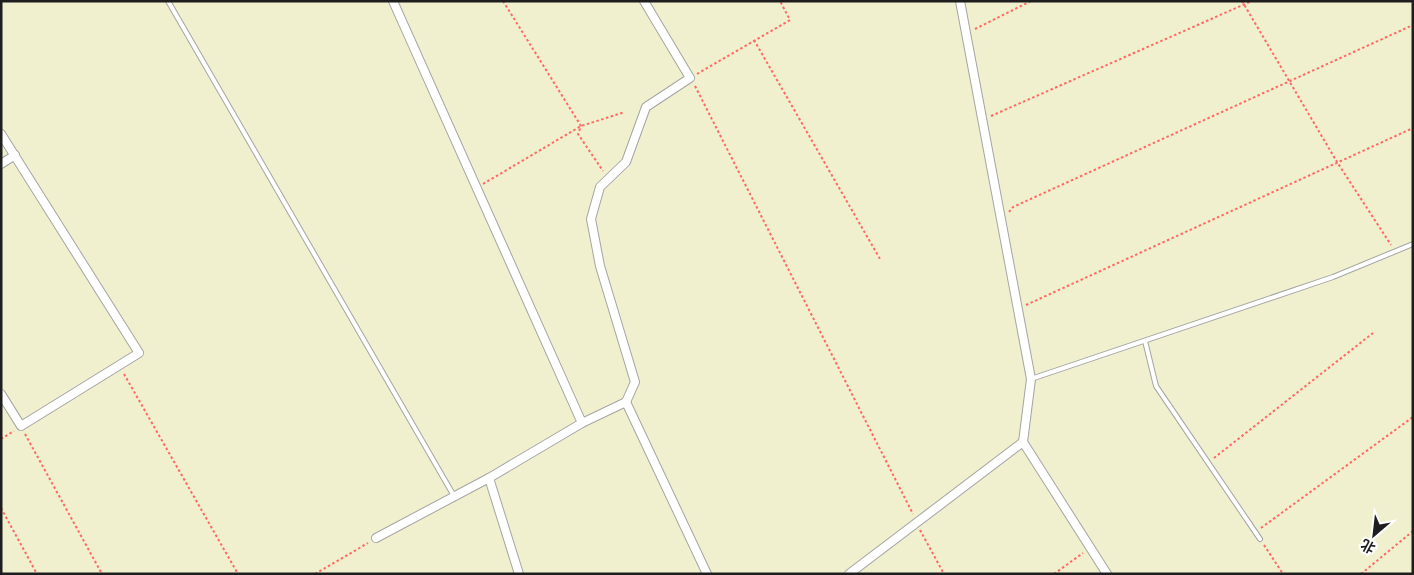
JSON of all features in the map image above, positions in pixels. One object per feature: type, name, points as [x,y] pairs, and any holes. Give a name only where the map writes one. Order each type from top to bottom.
[{"type":"street","points":[[393,1],[582,423]]},
{"type":"street","points":[[376,538],[489,478],[582,423],[626,402],[635,382],[600,266],[592,219],[600,187],[626,162],[646,107],[690,78],[644,1]]},
{"type":"street","points":[[960,1],[1031,379],[1023,442],[1107,574]]},
{"type":"street","points":[[1,134],[139,353],[21,426],[1,394]]},
{"type":"street","points":[[1,164],[16,155]]},
{"type":"street","points":[[626,402],[707,574]]},
{"type":"street","points":[[849,574],[1023,442]]},
{"type":"street","points":[[489,478],[519,574]]},
{"type":"lane","points":[[168,1],[454,496]]},
{"type":"lane","points":[[1031,379],[1333,277],[1413,244]]},
{"type":"lane","points":[[1145,341],[1156,386],[1260,539]]},
{"type":"path","points":[[503,1],[581,126]]},
{"type":"path","points":[[780,1],[790,20],[690,78],[944,574]]},
{"type":"path","points":[[966,34],[1031,1]]},
{"type":"path","points":[[1242,1],[1337,162],[1395,252]]},
{"type":"path","points":[[982,120],[1252,1]]},
{"type":"path","points":[[1001,222],[1013,207],[1413,25]]},
{"type":"path","points":[[754,40],[880,259]]},
{"type":"path","points":[[477,188],[581,126],[625,112]]},
{"type":"path","points":[[581,126],[578,134],[608,179]]},
{"type":"path","points":[[1018,309],[1413,128]]},
{"type":"path","points":[[1208,463],[1373,333]]},
{"type":"path","points":[[119,365],[238,574]]},
{"type":"path","points":[[1255,532],[1413,417]]},
{"type":"path","points":[[1,438],[21,426],[102,574]]},
{"type":"path","points":[[1,508],[37,574]]},
{"type":"path","points":[[1361,574],[1413,531]]},
{"type":"path","points":[[314,574],[376,538]]},
{"type":"path","points":[[1260,539],[1283,574]]},
{"type":"path","points":[[1054,574],[1090,548]]},
{"type":"green space","points":[[1,1],[1413,1],[1413,574],[1,574]]}]
